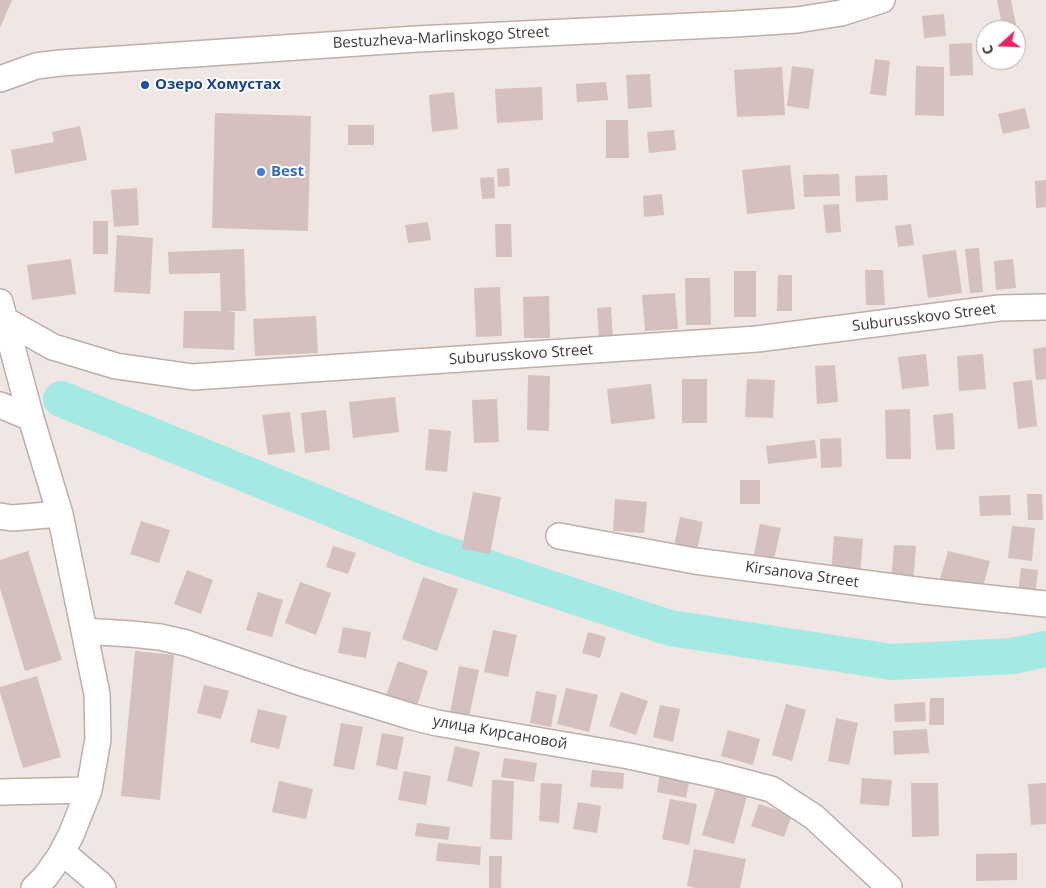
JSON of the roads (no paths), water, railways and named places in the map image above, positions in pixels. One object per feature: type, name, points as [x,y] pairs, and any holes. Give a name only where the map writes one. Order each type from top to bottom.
[{"type":"street","name":"Bestuzheva-Marlinskogo Street","points":[[0,79],[36,66],[60,63],[417,39],[797,20],[842,13],[882,0]]},
{"type":"street","name":"Suburusskovo Street","points":[[2,311],[54,347],[62,350],[116,366],[193,377],[757,339],[999,308],[1046,306]]},
{"type":"street","points":[[2,311],[31,418],[60,514],[97,694],[98,739],[89,790],[62,852],[46,876],[34,888]]},
{"type":"street","points":[[0,405],[31,418]]},
{"type":"street","points":[[4,519],[60,514]]},
{"type":"street","name":"Kirsanova Street","points":[[558,536],[695,561],[924,591],[1046,604]]},
{"type":"street","name":"улица Кирсановой","points":[[84,631],[160,637],[186,643],[298,682],[413,718],[629,756],[771,789],[814,817],[890,886]]},
{"type":"street","points":[[0,792],[89,790]]},
{"type":"street","points":[[62,852],[103,888]]},
{"type":"waterway","points":[[61,399],[428,548],[670,628],[892,662],[1012,656],[1046,649]]},
{"type":"place","name":"Озеро Хомустах","points":[[145,85]]},
{"type":"place","name":"Best","points":[[261,172]]}]
